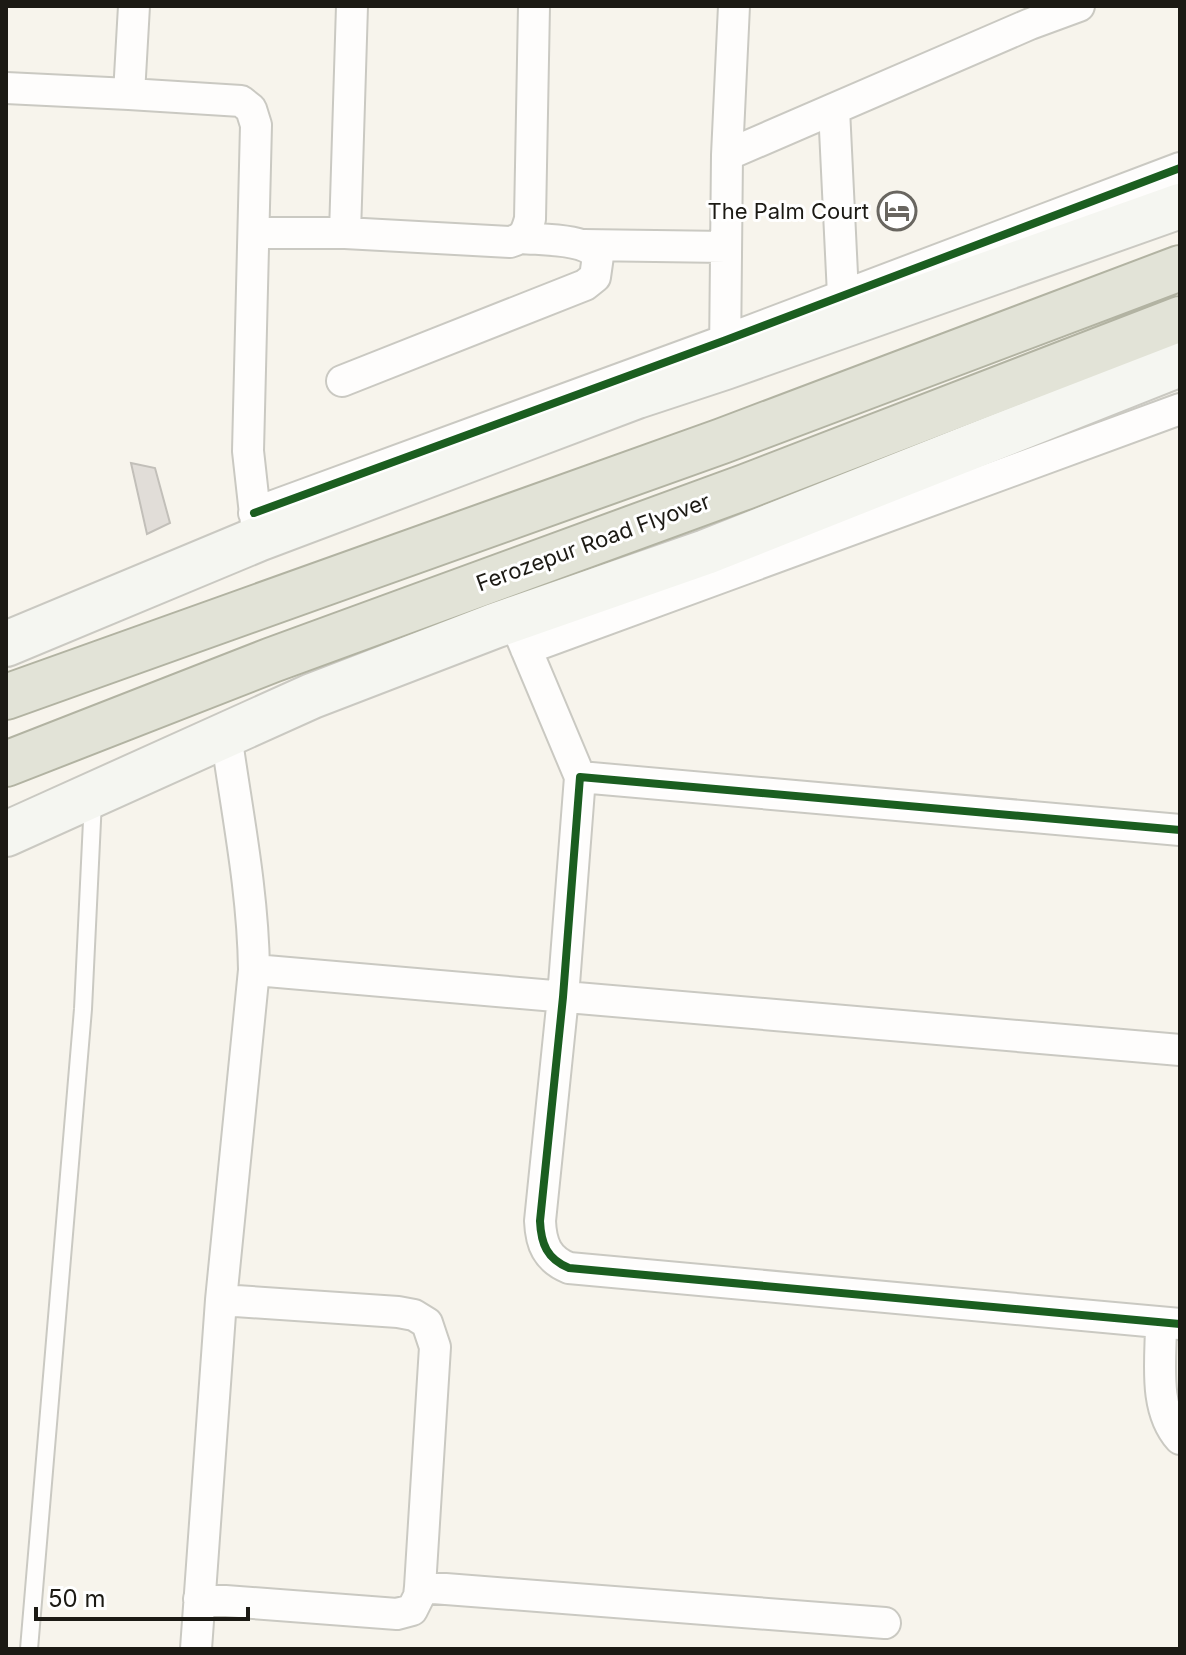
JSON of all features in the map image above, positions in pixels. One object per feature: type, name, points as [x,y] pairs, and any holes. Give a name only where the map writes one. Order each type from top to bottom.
[{"type":"highway","points":[[6,697],[722,441],[1180,268]]},
{"type":"highway","name":"Ferozepur Road Flyover","points":[[6,764],[272,660],[745,487],[1180,319]]},
{"type":"main road","points":[[6,644],[256,526],[637,396],[726,353],[1180,206]]},
{"type":"main road","points":[[6,834],[312,696],[520,634],[706,552],[1180,364]]},
{"type":"street","points":[[129,94],[134,6]]},
{"type":"street","points":[[345,233],[352,6]]},
{"type":"street","points":[[522,238],[530,219],[534,6]]},
{"type":"street","points":[[734,6],[727,155],[726,353],[843,295],[1180,168]]},
{"type":"street","points":[[727,155],[834,109],[1030,15],[1079,6]]},
{"type":"street","points":[[6,88],[241,101],[251,109],[256,125],[248,451],[256,526]]},
{"type":"street","points":[[834,109],[843,295]]},
{"type":"street","points":[[254,233],[345,233],[510,242],[522,238],[584,245],[726,247]]},
{"type":"street","points":[[342,381],[585,285],[595,277],[598,256],[584,245]]},
{"type":"street","points":[[1180,409],[520,634],[580,777],[563,997],[540,1221],[544,1248],[556,1263],[569,1268],[1171,1324],[1163,1405],[1166,1418],[1180,1439]]},
{"type":"street","points":[[196,1649],[221,1300],[254,970],[247,870],[226,734]]},
{"type":"street","points":[[580,777],[1180,830]]},
{"type":"street","points":[[254,970],[1180,1050]]},
{"type":"street","points":[[199,1599],[397,1614],[412,1610],[420,1587],[435,1347],[427,1323],[414,1315],[398,1312],[221,1300]]},
{"type":"street","points":[[420,1587],[885,1623]]},
{"type":"lane","points":[[29,1649],[83,1009],[94,795]]},
{"type":"building","points":[[131,463],[155,468],[170,523],[147,534]]},
{"type":"cycle path","points":[[254,513],[726,340],[1180,168]]},
{"type":"cycle path","points":[[1180,830],[580,777],[563,997],[540,1221],[542,1237],[550,1255],[569,1268],[1180,1324]]},
{"type":"place","name":"The Palm Court","points":[[897,211]]}]
